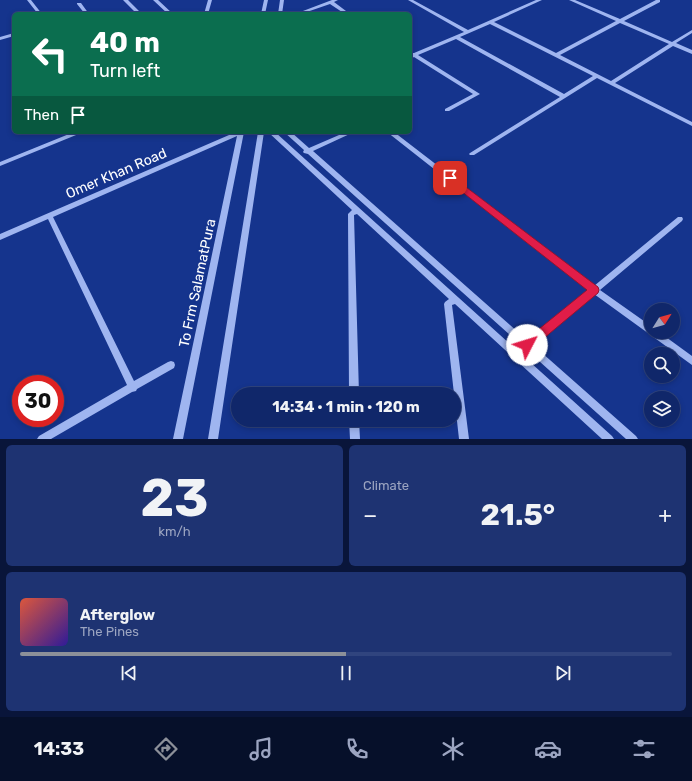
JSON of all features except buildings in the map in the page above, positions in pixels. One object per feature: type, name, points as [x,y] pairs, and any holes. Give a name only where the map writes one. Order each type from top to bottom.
[{"type":"street","points":[[28,0],[38,12]]},
{"type":"street","points":[[125,0],[138,12]]},
{"type":"street","points":[[155,0],[169,12]]},
{"type":"street","points":[[203,0],[210,2],[207,12]]},
{"type":"street","points":[[263,12],[266,0]]},
{"type":"street","points":[[280,12],[282,0]]},
{"type":"street","points":[[302,12],[336,0]]},
{"type":"street","points":[[410,0],[468,32]]},
{"type":"street","points":[[524,0],[532,4]]},
{"type":"street","points":[[412,55],[540,0]]},
{"type":"street","points":[[571,0],[692,52]]},
{"type":"street","points":[[556,55],[658,1]]},
{"type":"street","points":[[330,2],[345,12]]},
{"type":"street","points":[[79,4],[85,12]]},
{"type":"street","points":[[490,22],[692,124]]},
{"type":"street","points":[[612,83],[692,31]]},
{"type":"street","points":[[0,39],[12,35]]},
{"type":"street","points":[[456,37],[565,98]]},
{"type":"street","points":[[412,56],[477,94],[447,110]]},
{"type":"street","points":[[472,154],[565,98],[598,76]]},
{"type":"street","points":[[0,164],[73,134]]},
{"type":"street","name":"Omer Khan Road","points":[[0,237],[236,134]]},
{"type":"street","name":"To Frm SalamatPura","points":[[178,439],[241,134]]},
{"type":"street","points":[[213,439],[261,134]]},
{"type":"street","points":[[274,134],[454,300],[609,439]]},
{"type":"street","points":[[289,134],[633,439]]},
{"type":"street","points":[[298,156],[348,134]]},
{"type":"street","points":[[393,134],[594,290],[644,326]]},
{"type":"street","points":[[354,387],[351,214],[358,210]]},
{"type":"street","points":[[49,215],[133,388]]},
{"type":"street","points":[[527,345],[680,219]]},
{"type":"street","points":[[454,300],[448,304],[464,439]]},
{"type":"street","points":[[662,339],[692,361]]},
{"type":"street","points":[[43,439],[171,365]]},
{"type":"street","points":[[354,427],[355,439]]},
{"type":"route","points":[[450,178],[594,290],[527,345]]}]
